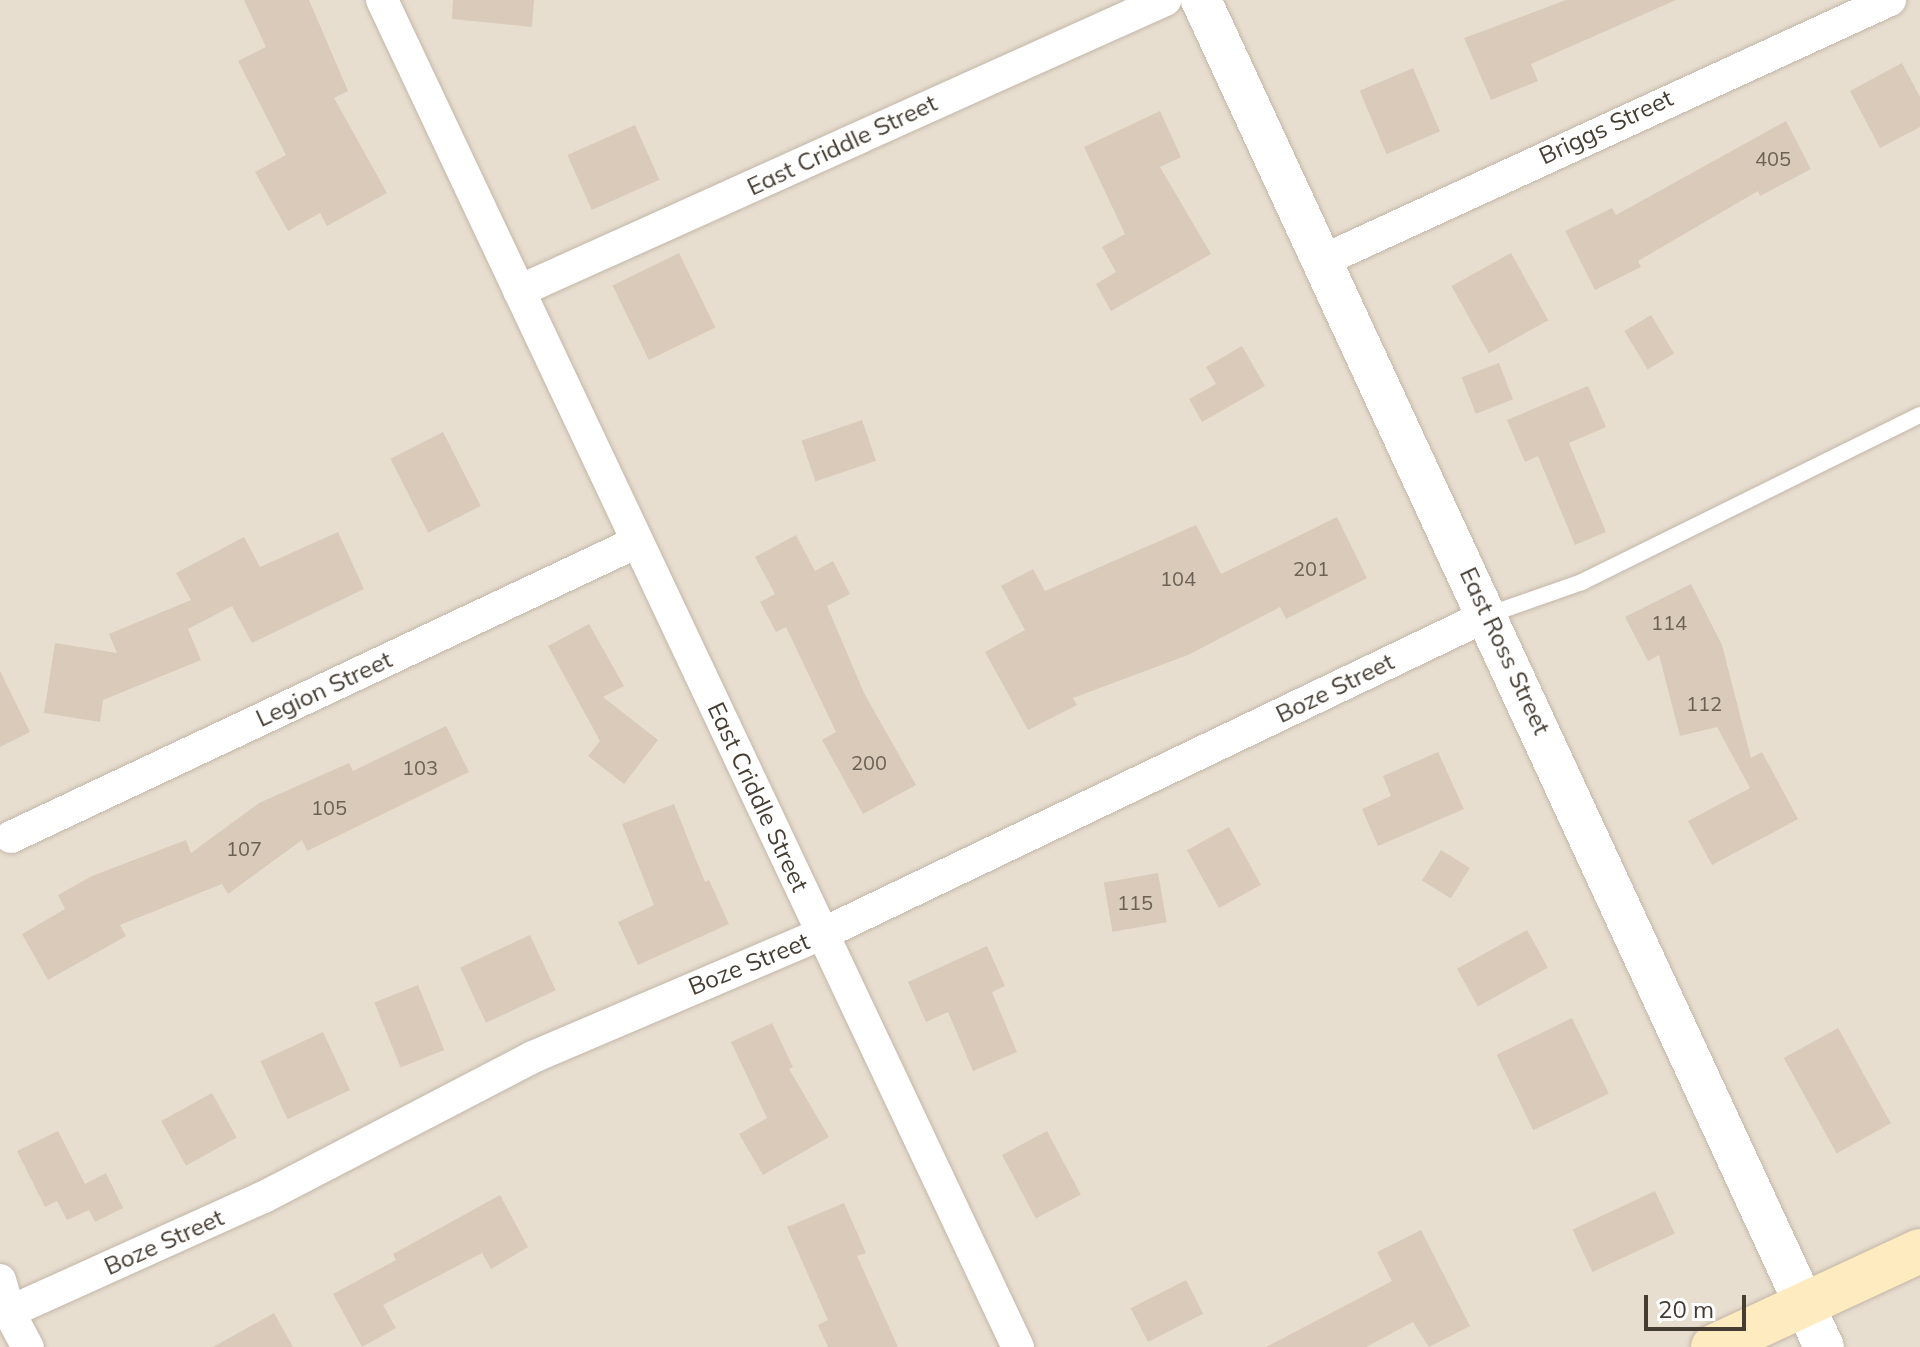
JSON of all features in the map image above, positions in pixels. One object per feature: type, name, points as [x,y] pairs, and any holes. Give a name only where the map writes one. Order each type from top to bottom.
[{"type":"main road","points":[[1713,1347],[1920,1251]]},
{"type":"street","name":"East Criddle Street","points":[[382,0],[1018,1347]]},
{"type":"street","name":"East Criddle Street","points":[[519,291],[1165,0]]},
{"type":"street","name":"East Ross Street","points":[[1201,0],[1324,260],[1824,1347]]},
{"type":"street","name":"Briggs Street","points":[[1324,260],[1890,0]]},
{"type":"street","name":"Legion Street","points":[[11,837],[637,542]]},
{"type":"street","name":"Boze Street","points":[[9,1312],[264,1197],[533,1057],[822,934],[1488,615]]},
{"type":"street","points":[[0,1280],[9,1312],[28,1347]]},
{"type":"lane","points":[[1488,615],[1582,582],[1920,415]]},
{"type":"shaded area","points":[[0,0],[1920,0],[1920,1347],[0,1347]]},
{"type":"building","points":[[244,0],[309,0],[348,91],[334,98],[387,193],[327,226],[320,213],[288,231],[255,172],[286,155],[238,61],[266,47]]},
{"type":"building","points":[[453,0],[534,0],[532,27],[452,19]]},
{"type":"building","points":[[1566,0],[1676,0],[1531,64],[1538,81],[1491,100],[1464,38]]},
{"type":"building","points":[[1902,63],[1920,97],[1920,127],[1880,148],[1850,91]]},
{"type":"building","points":[[1413,68],[1440,132],[1387,154],[1360,91]]},
{"type":"building","points":[[1160,111],[1181,157],[1160,167],[1211,254],[1111,311],[1096,284],[1116,272],[1102,247],[1125,234],[1084,147]]},
{"type":"building","points":[[1786,121],[1811,169],[1760,196],[1758,191],[1638,261],[1641,267],[1595,290],[1565,231],[1612,208],[1616,215]]},
{"type":"building","points":[[635,125],[659,180],[592,210],[567,155]]},
{"type":"building","points":[[679,253],[715,328],[649,360],[612,285]]},
{"type":"building","points":[[1511,253],[1548,320],[1489,353],[1452,286]]},
{"type":"building","points":[[1651,315],[1674,354],[1648,370],[1624,331]]},
{"type":"building","points":[[1242,346],[1265,386],[1202,422],[1189,399],[1216,384],[1206,367]]},
{"type":"building","points":[[1499,363],[1513,399],[1476,414],[1462,377]]},
{"type":"building","points":[[1588,386],[1606,427],[1569,443],[1606,532],[1575,545],[1538,456],[1525,462],[1507,420]]},
{"type":"building","points":[[862,420],[876,461],[815,481],[801,441]]},
{"type":"building","points":[[443,432],[481,506],[428,533],[390,459]]},
{"type":"building","points":[[1337,517],[1367,578],[1286,619],[1280,607],[1188,655],[1073,698],[1077,705],[1028,730],[985,652],[1025,630],[1001,586],[1033,569],[1045,591],[1196,525],[1221,574]]},
{"type":"building","points":[[338,532],[364,589],[252,643],[232,606],[188,629],[201,660],[103,700],[100,722],[44,713],[55,643],[117,653],[109,634],[191,600],[176,573],[244,537],[260,567]]},
{"type":"building","points":[[796,535],[815,571],[833,561],[850,594],[827,606],[864,693],[916,785],[863,814],[822,740],[836,732],[786,627],[776,632],[760,602],[775,594],[755,557]]},
{"type":"building","points":[[1691,584],[1722,645],[1751,758],[1762,752],[1798,819],[1712,865],[1688,821],[1750,788],[1717,727],[1680,736],[1659,655],[1648,661],[1625,617]]},
{"type":"building","points":[[589,624],[624,686],[603,697],[658,740],[624,784],[588,756],[600,741],[548,646]]},
{"type":"building","points":[[0,671],[30,732],[0,747]]},
{"type":"building","points":[[446,726],[469,772],[307,851],[302,840],[228,894],[222,884],[120,925],[126,936],[48,980],[22,934],[65,909],[58,895],[92,876],[186,840],[191,853],[259,803],[349,763],[353,771]]},
{"type":"building","points":[[1438,752],[1464,809],[1378,846],[1362,809],[1391,796],[1383,776]]},
{"type":"building","points":[[674,804],[705,882],[709,880],[729,924],[638,965],[618,922],[654,905],[622,824]]},
{"type":"building","points":[[1229,827],[1261,885],[1219,908],[1187,850]]},
{"type":"building","points":[[1441,850],[1470,868],[1451,899],[1422,881]]},
{"type":"building","points":[[1158,873],[1167,922],[1113,932],[1104,883]]},
{"type":"building","points":[[1527,930],[1548,968],[1478,1006],[1457,969]]},
{"type":"building","points":[[530,935],[556,990],[486,1023],[460,968]]},
{"type":"building","points":[[987,946],[1005,986],[992,992],[1017,1052],[973,1071],[948,1012],[926,1022],[908,982]]},
{"type":"building","points":[[418,985],[444,1050],[401,1068],[374,1003]]},
{"type":"building","points":[[1572,1018],[1609,1093],[1533,1130],[1497,1055]]},
{"type":"building","points":[[772,1023],[793,1067],[789,1069],[829,1137],[763,1175],[739,1134],[767,1118],[731,1042]]},
{"type":"building","points":[[1838,1028],[1891,1123],[1837,1153],[1784,1058]]},
{"type":"building","points":[[323,1032],[350,1090],[288,1119],[260,1061]]},
{"type":"building","points":[[212,1093],[237,1138],[186,1166],[161,1121]]},
{"type":"building","points":[[58,1131],[85,1184],[106,1173],[123,1208],[95,1222],[89,1210],[67,1220],[57,1201],[45,1207],[17,1151]]},
{"type":"building","points":[[1047,1131],[1081,1195],[1036,1219],[1002,1155]]},
{"type":"building","points":[[1655,1191],[1675,1234],[1592,1272],[1573,1229]]},
{"type":"building","points":[[500,1195],[528,1247],[491,1269],[482,1253],[383,1305],[396,1328],[362,1347],[333,1294],[396,1260],[393,1254]]},
{"type":"building","points":[[844,1203],[866,1253],[857,1256],[898,1347],[828,1347],[818,1325],[828,1320],[787,1227]]},
{"type":"building","points":[[1421,1230],[1470,1326],[1429,1347],[1413,1322],[1366,1347],[1266,1347],[1392,1281],[1377,1252]]},
{"type":"building","points":[[1186,1280],[1203,1314],[1148,1342],[1131,1308]]},
{"type":"building","points":[[274,1313],[293,1347],[213,1347]]}]
